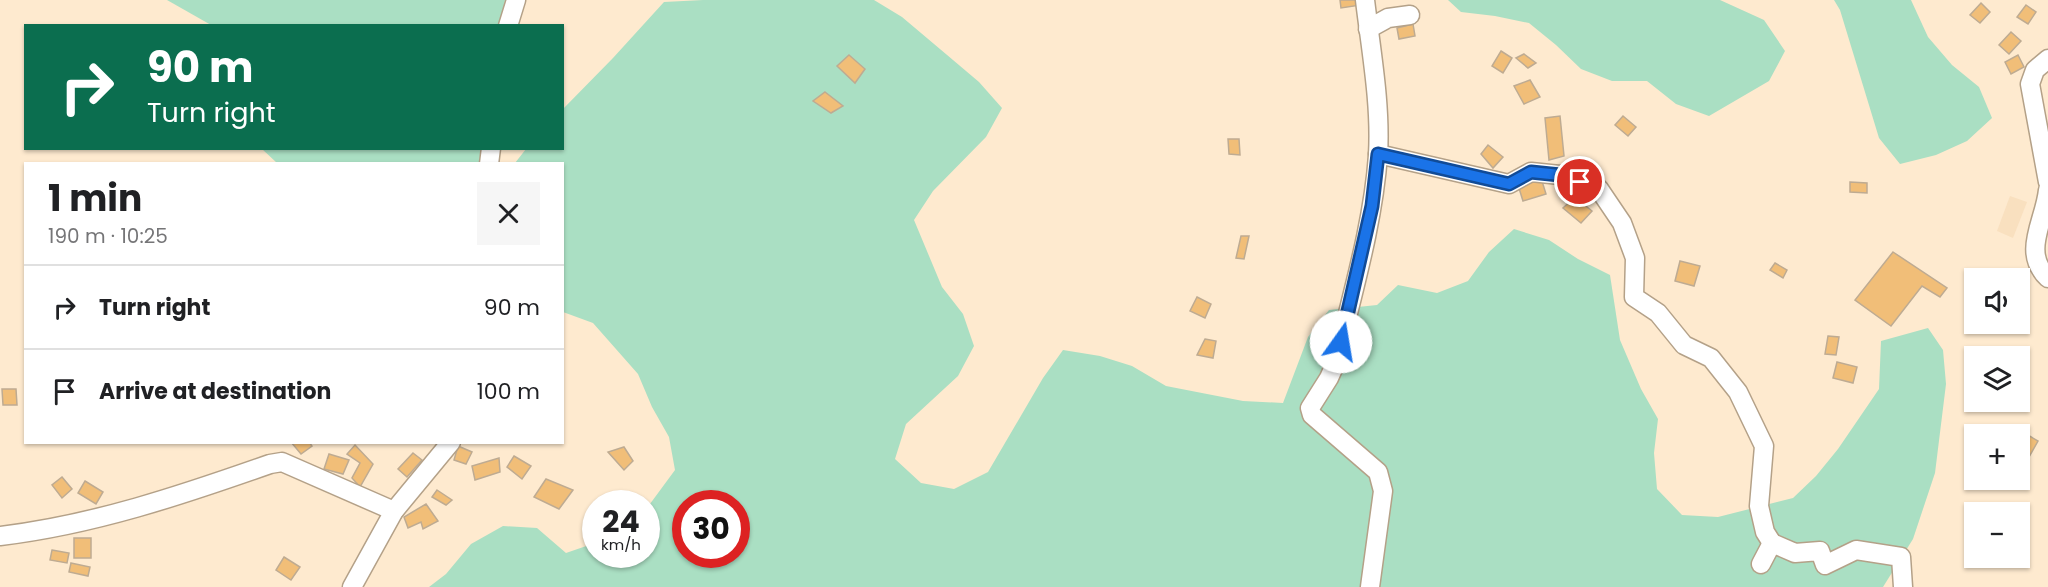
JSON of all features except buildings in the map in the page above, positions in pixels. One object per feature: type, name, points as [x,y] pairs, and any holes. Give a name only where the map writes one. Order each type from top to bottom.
[{"type":"street","points":[[509,24],[516,0]]},
{"type":"street","points":[[1365,0],[1377,107],[1378,154],[1372,206],[1336,362],[1310,408],[1312,415],[1378,472],[1382,482],[1383,491],[1370,587]]},
{"type":"street","points":[[1368,29],[1388,18],[1410,15]]},
{"type":"street","points":[[2048,59],[2036,70],[2030,84],[2048,182]]},
{"type":"street","points":[[1378,154],[1509,184],[1531,172],[1560,175],[1599,189],[1622,223],[1635,258],[1634,297],[1658,313],[1684,345],[1711,358],[1738,392],[1764,446],[1759,506],[1765,532],[1772,543],[1795,553],[1820,551],[1825,565],[1856,550],[1901,557],[1903,587]]},
{"type":"street","points":[[2048,190],[2034,243],[2036,262],[2048,278]]},
{"type":"street","points":[[352,587],[394,511],[450,444]]},
{"type":"street","points":[[0,536],[63,528],[186,493],[282,462],[394,511]]},
{"type":"street","points":[[1761,564],[1772,543]]},
{"type":"shaded area","points":[[2010,196],[2027,202],[2013,238],[1997,231]]},
{"type":"green space","points":[[167,0],[505,0],[501,24],[209,24]]},
{"type":"green space","points":[[874,0],[902,17],[979,82],[1002,108],[986,137],[933,191],[914,220],[942,287],[963,314],[974,346],[958,376],[906,424],[895,459],[921,483],[954,489],[988,472],[1043,378],[1063,350],[1100,356],[1132,366],[1166,386],[1243,401],[1283,403],[1308,337],[1329,310],[1377,305],[1398,285],[1437,293],[1468,281],[1489,252],[1514,229],[1549,240],[1578,259],[1610,275],[1620,340],[1641,389],[1658,419],[1654,453],[1657,489],[1682,515],[1718,517],[1793,498],[1816,476],[1838,449],[1879,389],[1881,341],[1928,328],[1943,350],[1946,384],[1935,473],[1913,539],[1883,587],[429,587],[446,574],[471,544],[503,526],[537,528],[566,553],[582,547],[582,568],[660,568],[660,490],[675,470],[669,437],[652,407],[638,374],[593,323],[564,312],[564,162],[516,162],[525,150],[564,150],[564,108],[664,2]]},
{"type":"green space","points":[[1448,0],[1720,0],[1764,20],[1785,51],[1769,81],[1709,116],[1676,104],[1647,81],[1612,81],[1581,69],[1529,23],[1461,12]]},
{"type":"green space","points":[[1834,0],[1911,0],[1928,37],[1952,65],[1979,87],[1992,118],[1967,141],[1936,155],[1900,164],[1879,138],[1840,10]]},
{"type":"green space","points":[[263,150],[483,150],[480,162],[276,162]]},
{"type":"route","points":[[1341,342],[1372,206],[1378,154],[1509,184],[1531,172],[1560,175],[1580,182]]}]
